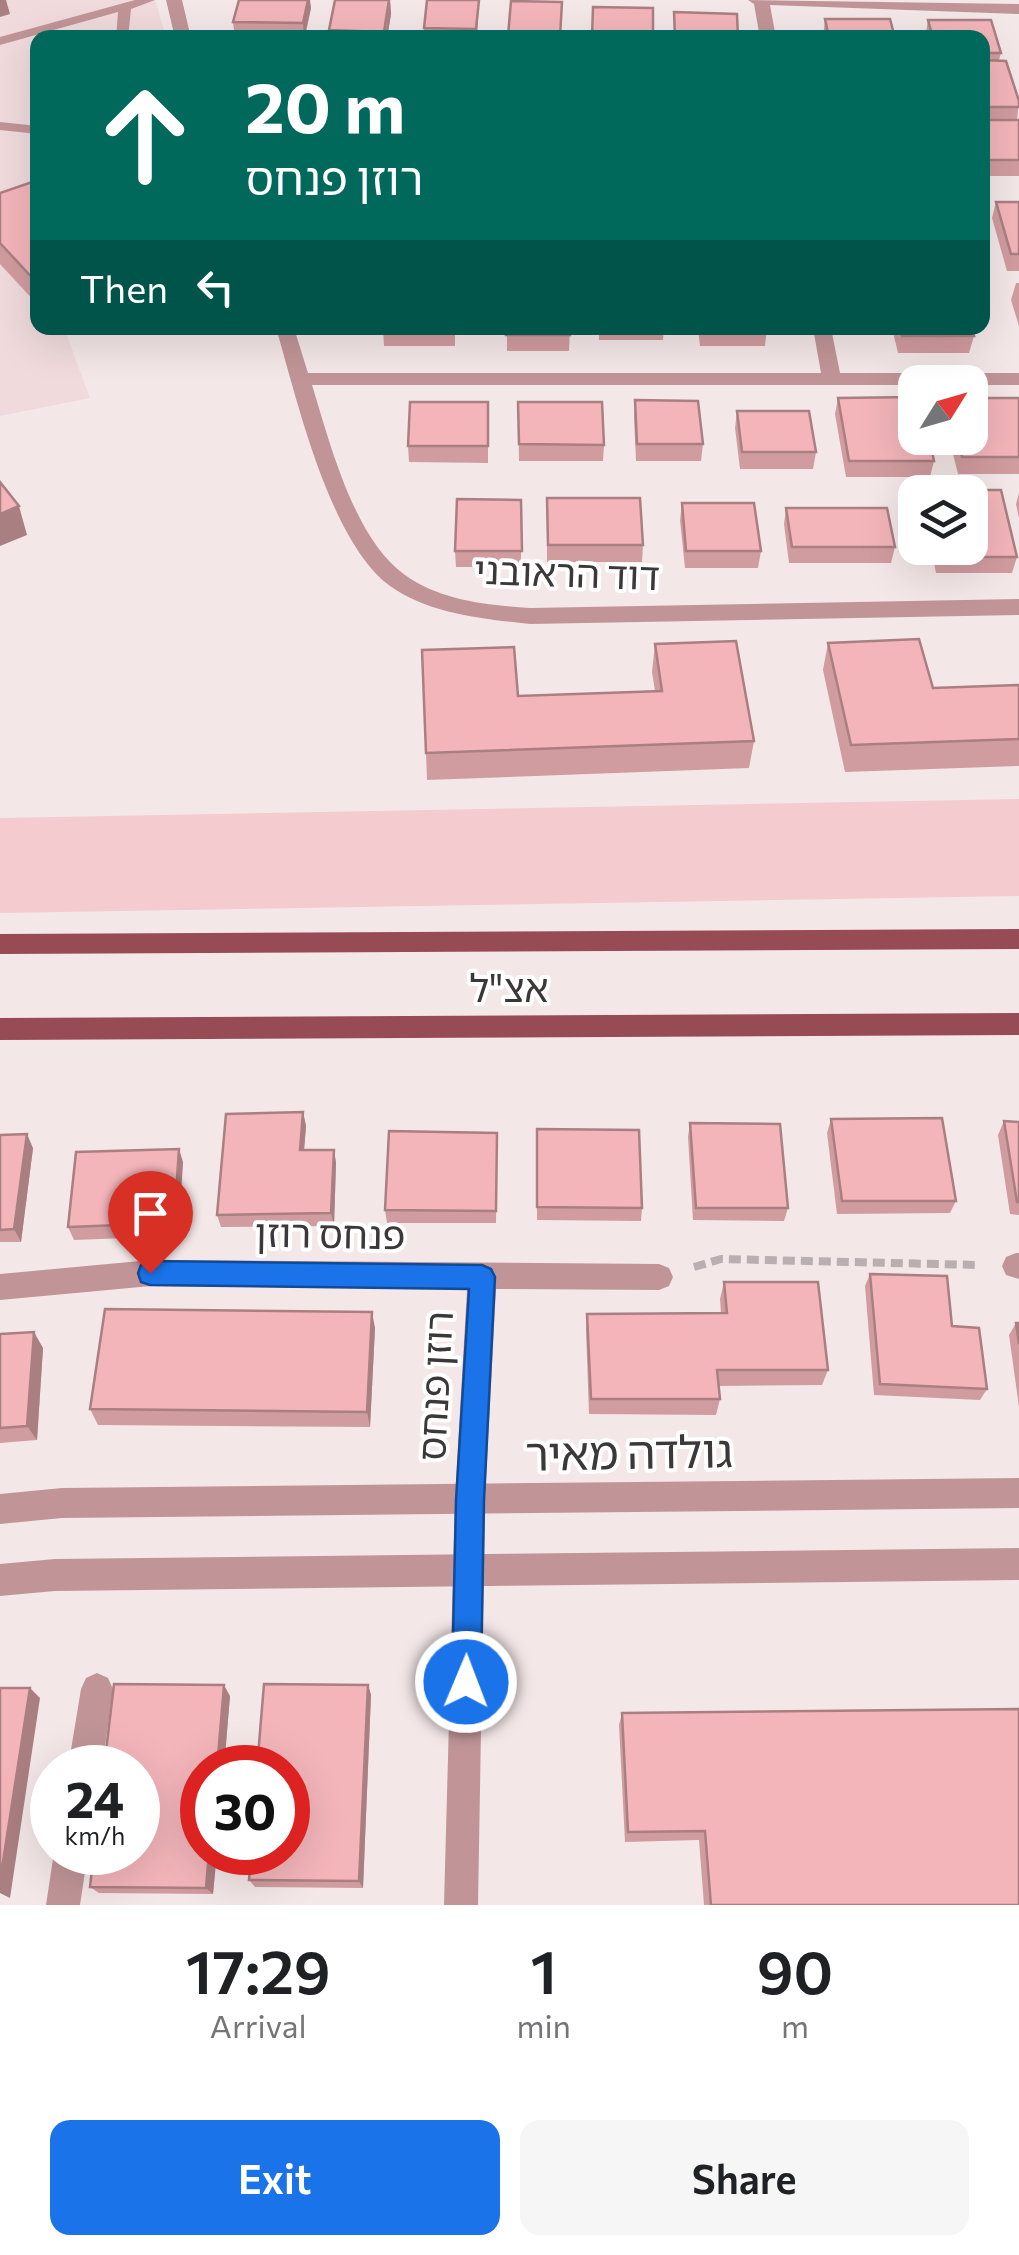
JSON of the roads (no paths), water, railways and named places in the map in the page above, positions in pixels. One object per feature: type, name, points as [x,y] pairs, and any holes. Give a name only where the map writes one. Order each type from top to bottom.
[{"type":"main road","name":"אצ\"ל","points":[[0,944],[1019,939]]},
{"type":"main road","name":"אצ\"ל","points":[[0,1030],[1019,1024]]},
{"type":"street","points":[[174,0],[180,30]]},
{"type":"street","points":[[766,30],[758,0],[1019,9]]},
{"type":"street","name":"דוד הראובני","points":[[287,335],[346,506],[369,552],[394,578],[452,605],[530,616],[1019,607]]},
{"type":"street","points":[[823,335],[831,378]]},
{"type":"street","points":[[302,379],[1019,379]]},
{"type":"street","name":"פנחס רוזן","points":[[0,1287],[150,1273],[659,1277]]},
{"type":"street","name":"רוזן פנחס","points":[[461,1905],[470,1500],[482,1277]]},
{"type":"street","name":"גולדה מאיר","points":[[0,1509],[62,1503],[1019,1493]]},
{"type":"street","points":[[0,1580],[56,1575],[1019,1564]]},
{"type":"street","points":[[88,1745],[97,1689]]},
{"type":"street","points":[[63,1905],[68,1875]]},
{"type":"lane","points":[[39,30],[149,0]]},
{"type":"lane","points":[[122,30],[124,6]]},
{"type":"lane","points":[[0,41],[30,33]]},
{"type":"lane","points":[[0,126],[30,129]]}]
